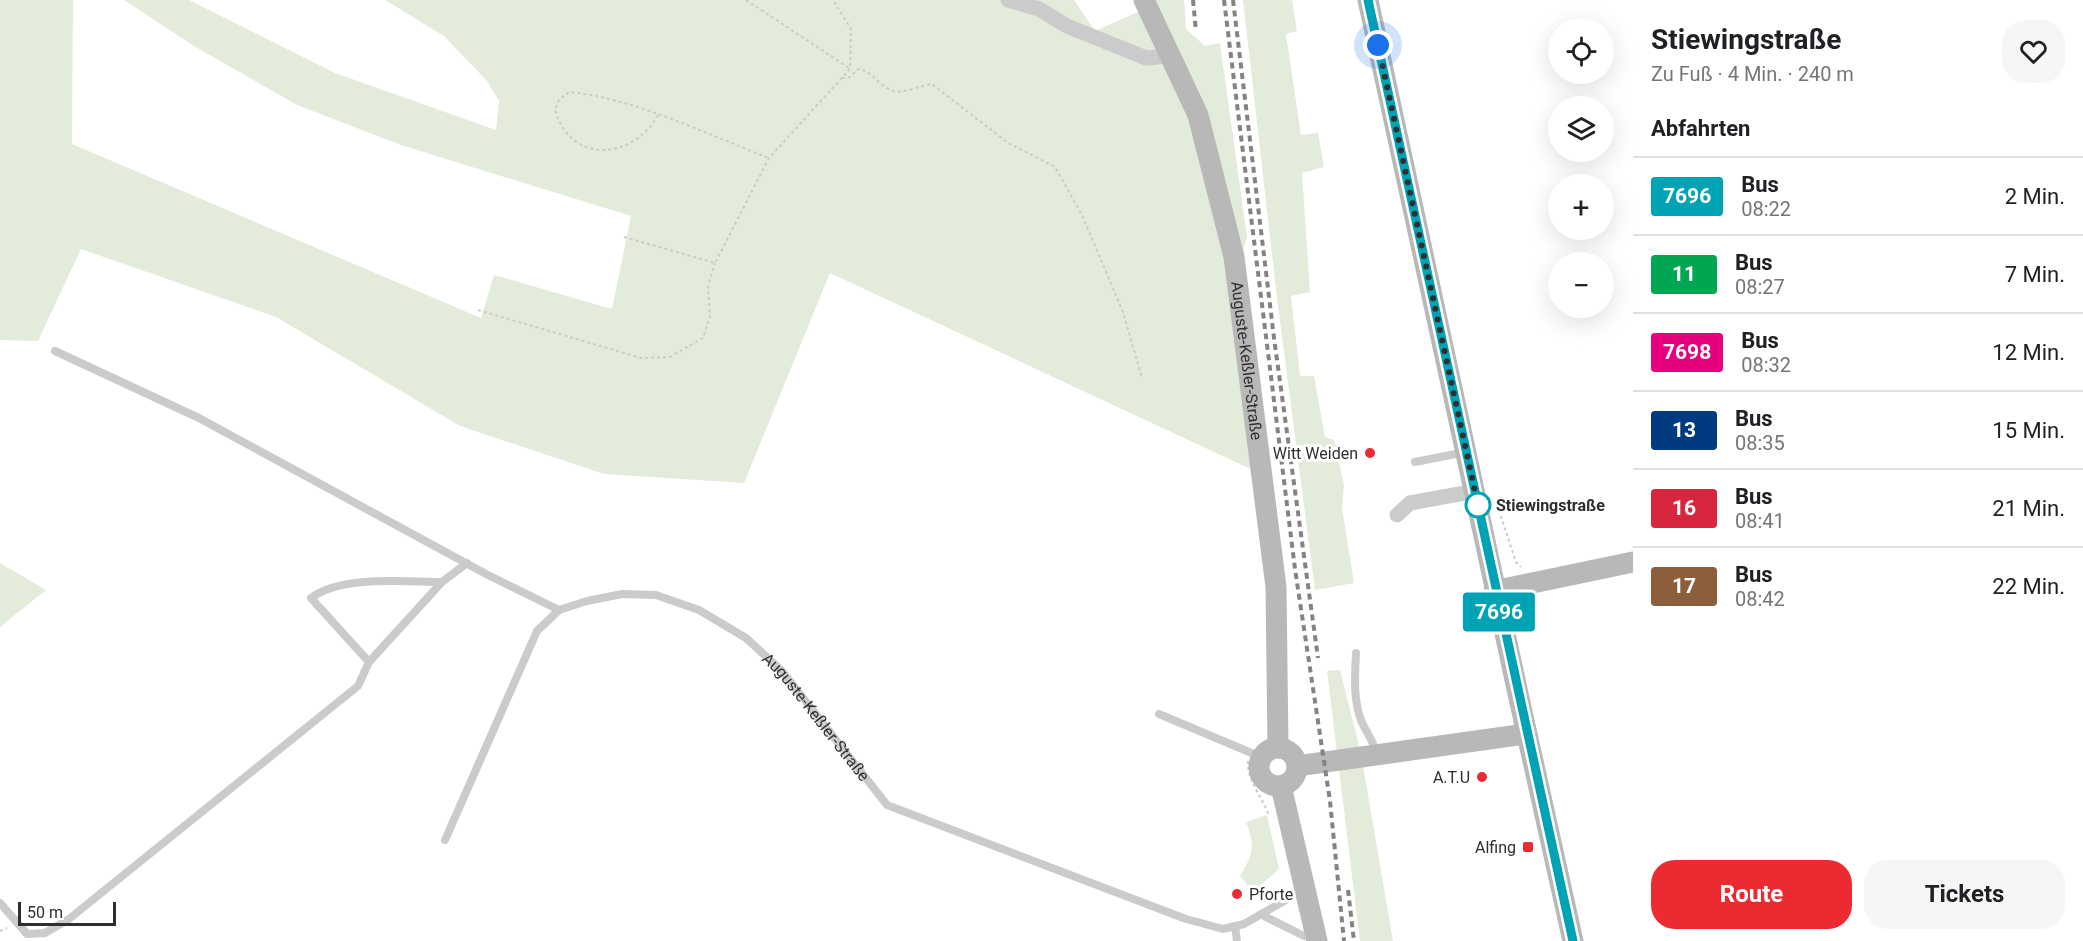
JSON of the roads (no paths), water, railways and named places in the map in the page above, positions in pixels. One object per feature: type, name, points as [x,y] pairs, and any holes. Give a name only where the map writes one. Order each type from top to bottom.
[{"type":"street","points":[[1008,0],[1035,5],[1067,27],[1146,58],[1168,56]]},
{"type":"street","name":"Auguste-Keßler-Straße","points":[[1144,0],[1168,56],[1198,115],[1234,257],[1276,587],[1270,752],[1258,768],[1262,779],[1273,786],[1281,786]]},
{"type":"street","points":[[1368,0],[1476,491],[1494,591],[1573,941]]},
{"type":"street","points":[[1397,515],[1410,503],[1476,491]]},
{"type":"street","points":[[1494,591],[1633,562]]},
{"type":"street","points":[[1297,766],[1526,734]]},
{"type":"street","points":[[1270,752],[1293,755],[1297,766],[1294,778],[1281,786],[1304,889],[1310,939]]},
{"type":"lane","points":[[55,351],[199,418],[467,563],[559,610]]},
{"type":"lane","points":[[1415,462],[1467,452]]},
{"type":"lane","points":[[0,903],[27,934],[45,933],[69,920],[358,686],[369,662],[442,582],[467,563]]},
{"type":"lane","points":[[369,662],[311,598],[321,590],[379,581],[442,582]]},
{"type":"lane","name":"Auguste-Keßler-Straße","points":[[445,840],[537,631],[559,610],[587,601],[622,594],[656,595],[699,610],[746,638],[782,671],[887,805],[1186,919],[1223,929],[1262,915],[1304,889]]},
{"type":"lane","points":[[1356,653],[1355,680],[1361,719],[1374,738],[1376,754]]},
{"type":"lane","points":[[1159,714],[1270,752]]},
{"type":"lane","points":[[1262,915],[1310,939]]},
{"type":"lane","points":[[1235,926],[1237,941]]},
{"type":"railway","points":[[1193,0],[1196,31]]},
{"type":"railway","points":[[1224,0],[1295,569],[1330,801],[1344,941]]},
{"type":"railway","points":[[1233,0],[1274,338],[1318,658]]},
{"type":"railway","points":[[1348,890],[1354,941]]},
{"type":"place","name":"Witt Weiden","points":[[1370,453]]},
{"type":"place","name":"Stiewingstraße","points":[[1478,505]]},
{"type":"place","name":"A.T.U","points":[[1482,777]]},
{"type":"place","name":"Alfing","points":[[1528,847]]},
{"type":"place","name":"Pforte","points":[[1237,894]]}]
